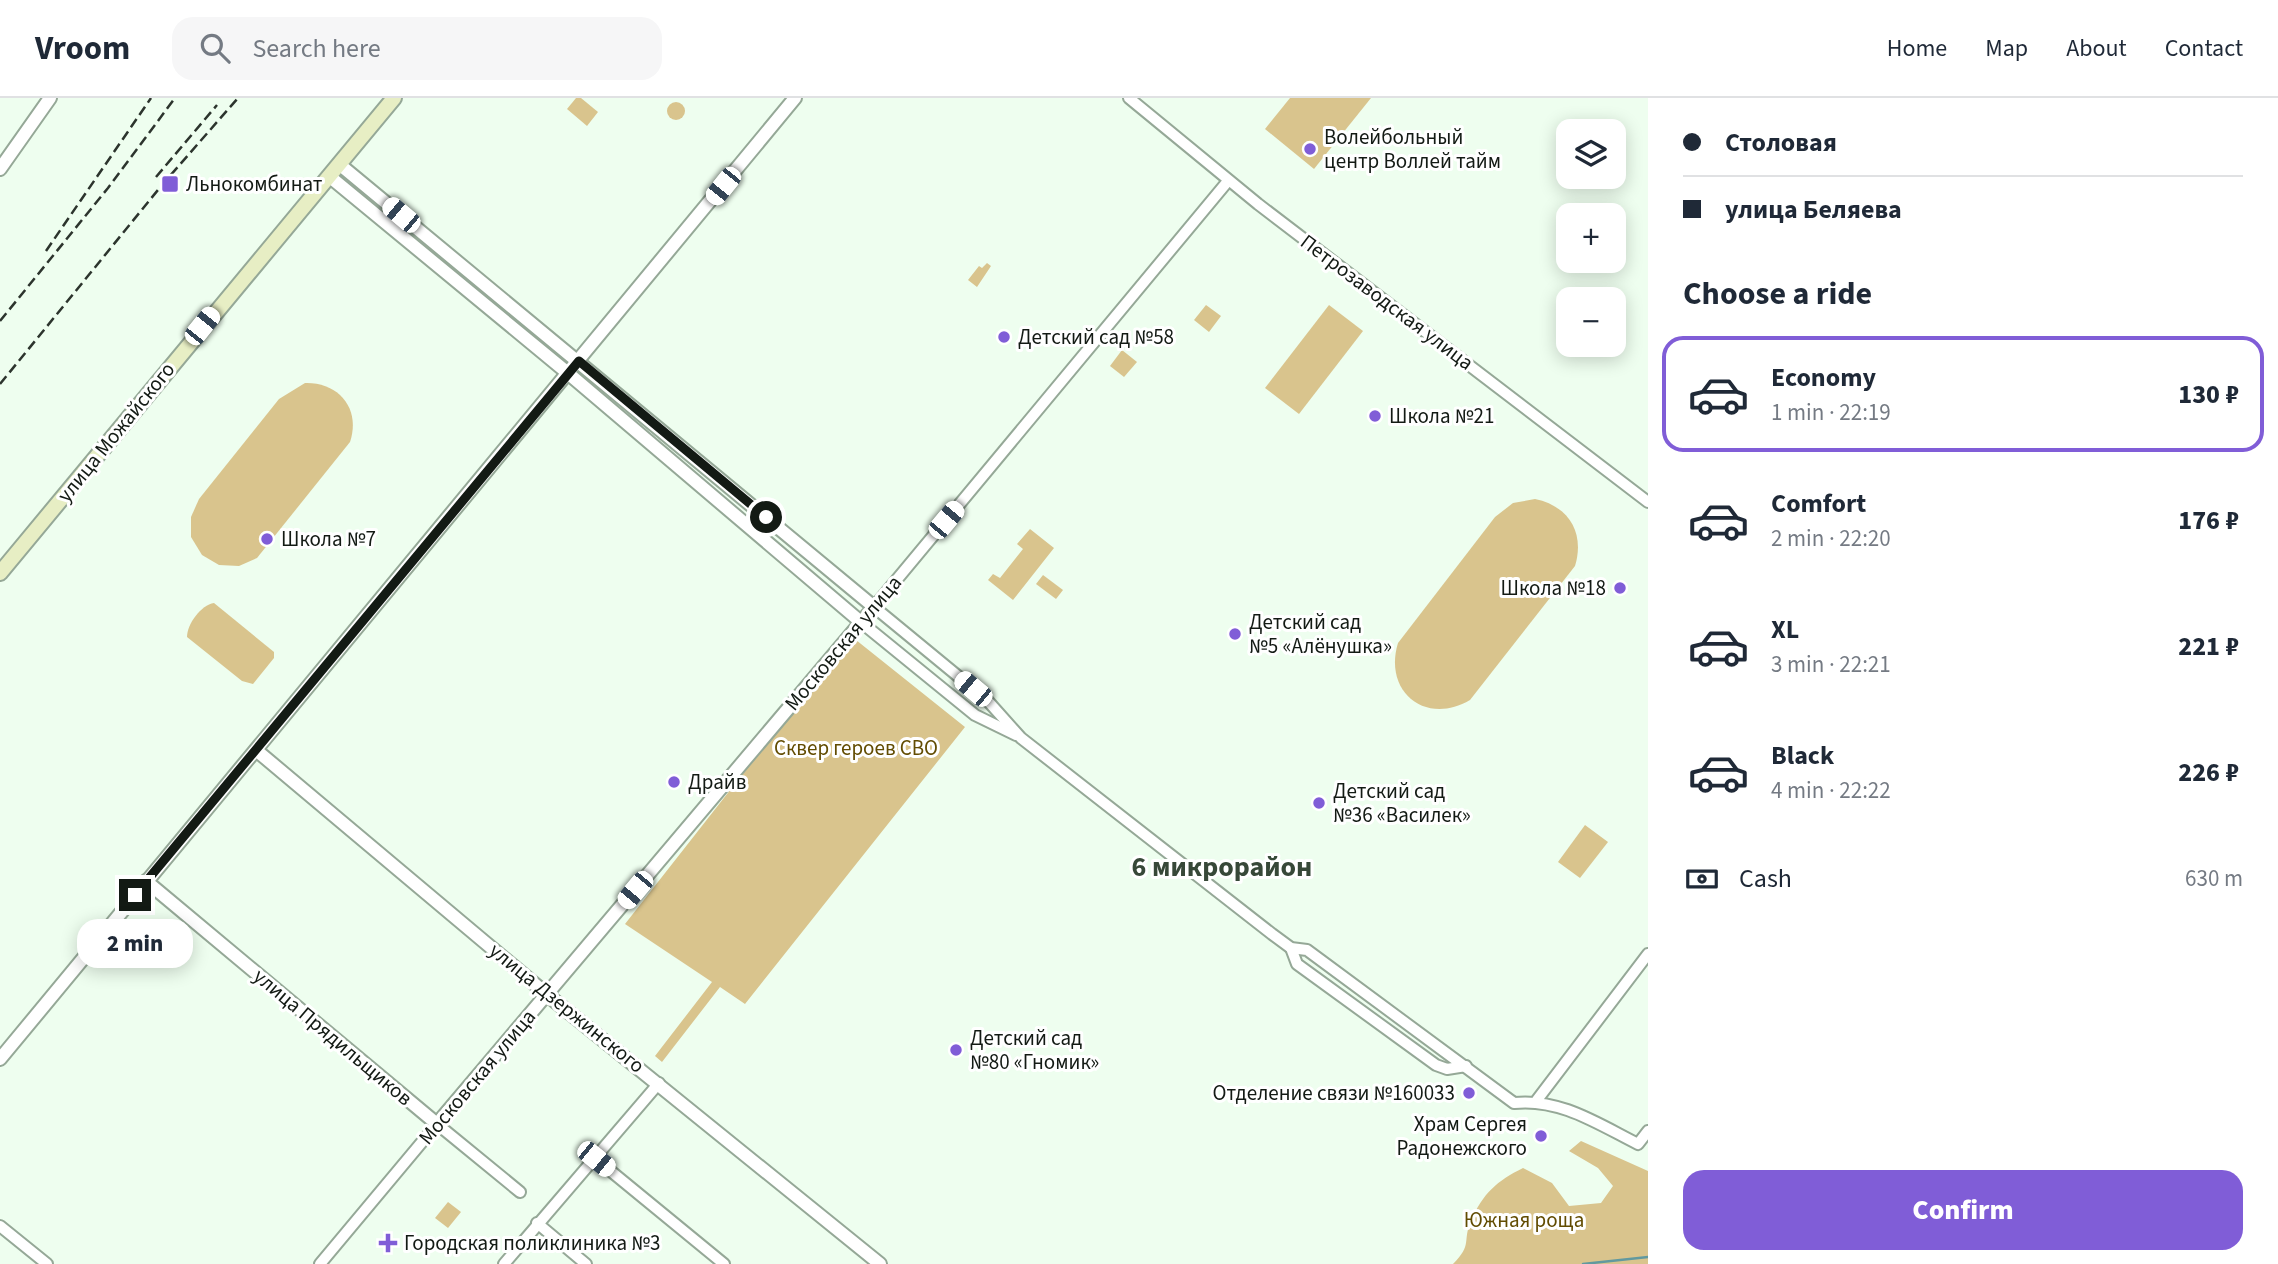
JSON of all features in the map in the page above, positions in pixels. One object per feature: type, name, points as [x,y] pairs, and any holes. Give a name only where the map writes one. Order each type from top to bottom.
[{"type":"main road","name":"улица Можайского","points":[[0,573],[394,98]]},
{"type":"street","points":[[0,169],[50,98]]},
{"type":"street","points":[[0,1059],[796,98]]},
{"type":"street","name":"Петрозаводская улица","points":[[1129,98],[1228,181],[1648,502]]},
{"type":"street","points":[[339,164],[987,700],[1021,738],[1291,948],[1307,950],[1514,1102],[1536,1100],[1562,1107],[1638,1144],[1648,1131]]},
{"type":"street","points":[[329,176],[975,715],[1021,738]]},
{"type":"street","name":"Московская улица","points":[[320,1264],[862,623],[1228,181]]},
{"type":"street","points":[[975,715],[987,700]]},
{"type":"street","name":"улица Дзержинского","points":[[256,750],[547,994],[880,1264]]},
{"type":"street","name":"улица Прядильщиков","points":[[146,881],[520,1192]]},
{"type":"street","points":[[1291,948],[1297,964],[1436,1065],[1447,1069],[1466,1066]]},
{"type":"street","points":[[1536,1100],[1648,954]]},
{"type":"street","points":[[505,1264],[537,1223],[596,1159],[659,1083]]},
{"type":"street","points":[[596,1159],[724,1264]]},
{"type":"street","points":[[537,1223],[586,1264]]},
{"type":"street","points":[[0,1226],[47,1264]]},
{"type":"green space","points":[[576,98],[581,98],[598,112],[587,126],[567,109]]},
{"type":"green space","name":"Волейбольный центр Воллей тайм","points":[[1290,98],[1371,98],[1314,169],[1265,129]]},
{"type":"green space","points":[[672,102],[680,102],[685,111],[683,118],[672,120],[667,115],[667,107]]},
{"type":"green space","points":[[987,263],[991,266],[977,287],[968,280],[979,266],[982,268]]},
{"type":"green space","points":[[1206,305],[1221,316],[1209,332],[1194,320]]},
{"type":"green space","points":[[1329,305],[1363,331],[1299,414],[1265,388]]},
{"type":"green space","points":[[1122,350],[1137,362],[1124,377],[1110,366]]},
{"type":"green space","points":[[305,383],[328,387],[344,400],[352,419],[350,442],[257,558],[239,566],[219,565],[202,555],[191,537],[191,517],[199,499],[279,399]]},
{"type":"green space","points":[[1535,499],[1557,508],[1572,523],[1578,543],[1575,566],[1470,700],[1454,707],[1438,709],[1412,700],[1397,676],[1395,661],[1398,643],[1495,517],[1513,503]]},
{"type":"green space","points":[[1030,529],[1054,548],[1013,600],[988,580],[993,574],[1000,578],[1023,549],[1017,544]]},
{"type":"green space","points":[[1043,575],[1063,590],[1056,599],[1036,584]]},
{"type":"green space","points":[[214,603],[274,652],[274,658],[253,684],[242,681],[187,637],[189,626],[196,616],[204,607]]},
{"type":"green space","name":"Сквер героев СВО","points":[[851,636],[965,727],[745,1004],[720,987],[662,1062],[655,1056],[712,982],[625,924]]},
{"type":"green space","points":[[1585,825],[1608,842],[1580,878],[1558,862]]},
{"type":"green space","name":"Южная роща","points":[[1581,1141],[1648,1171],[1648,1264],[1453,1264],[1463,1252],[1468,1228],[1486,1195],[1498,1183],[1523,1168],[1552,1183],[1569,1206],[1601,1203],[1613,1186],[1598,1168],[1569,1151]]},
{"type":"green space","points":[[448,1202],[461,1212],[448,1228],[435,1218]]},
{"type":"waterway","points":[[1583,1264],[1648,1257]]},
{"type":"railway","points":[[46,251],[151,98]]},
{"type":"railway","points":[[0,321],[108,188],[175,98]]},
{"type":"railway","points":[[0,384],[162,185],[238,98]]},
{"type":"railway","points":[[156,177],[217,105]]},
{"type":"place","name":"Волейбольный центр Воллей тайм","points":[[1310,149]]},
{"type":"place","name":"Льнокомбинат","points":[[170,184]]},
{"type":"place","name":"Детский сад №58","points":[[1004,337]]},
{"type":"place","name":"Школа №21","points":[[1375,416]]},
{"type":"place","name":"Школа №7","points":[[267,539]]},
{"type":"place","name":"Школа №18","points":[[1620,588]]},
{"type":"place","name":"Детский сад №5 «Алёнушка»","points":[[1235,634]]},
{"type":"place","name":"Драйв","points":[[674,782]]},
{"type":"place","name":"Детский сад №36 «Василек»","points":[[1319,803]]},
{"type":"place","name":"Детский сад №80 «Гномик»","points":[[956,1050]]},
{"type":"place","name":"Отделение связи №160033","points":[[1469,1093]]},
{"type":"place","name":"Храм Сергея Радонежского","points":[[1541,1136]]},
{"type":"place","name":"Городская поликлиника №3","points":[[388,1243]]},
{"type":"district","name":"6 микрорайон","points":[[1222,867]]},
{"type":"route","points":[[135,895],[579,361],[766,517]]}]
